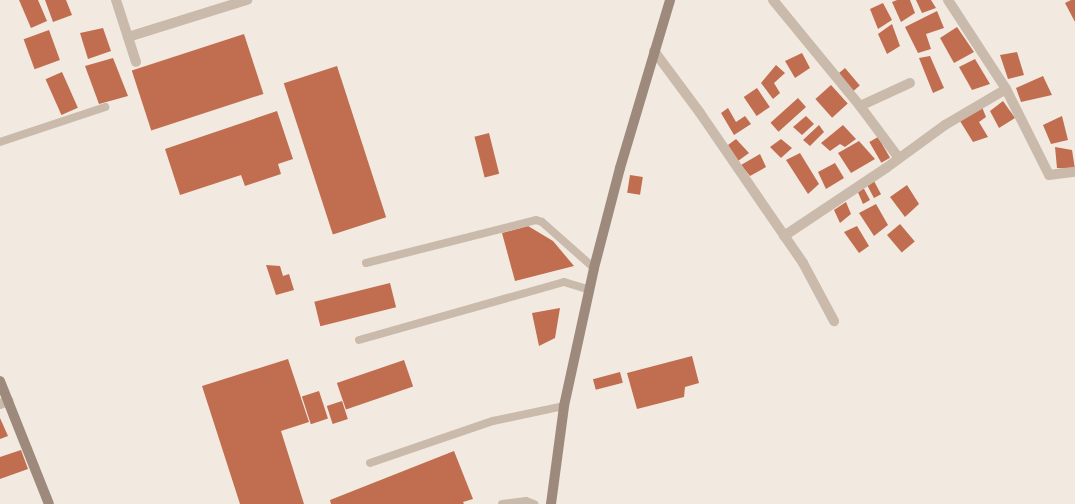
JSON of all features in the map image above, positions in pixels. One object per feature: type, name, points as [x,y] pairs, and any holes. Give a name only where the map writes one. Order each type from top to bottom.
[{"type":"main road","points":[[551,504],[564,406],[594,268],[620,168],[670,0]]},
{"type":"main road","points":[[0,381],[4,402],[49,504]]},
{"type":"street","points":[[116,0],[136,62]]},
{"type":"street","points":[[128,37],[247,0]]},
{"type":"street","points":[[773,0],[860,106],[898,157]]},
{"type":"street","points":[[948,0],[1006,89],[1050,175],[1075,172]]},
{"type":"street","points":[[654,51],[700,113],[803,263],[834,321]]},
{"type":"street","points":[[860,106],[910,83]]},
{"type":"street","points":[[784,236],[886,168],[898,157],[945,125],[1006,89]]},
{"type":"lane","points":[[0,142],[105,107]]},
{"type":"lane","points":[[366,263],[536,220],[542,222],[594,268]]},
{"type":"lane","points":[[359,340],[564,282],[590,290]]},
{"type":"lane","points":[[370,463],[493,421],[564,406]]},
{"type":"lane","points":[[502,504],[526,501],[534,504]]},
{"type":"building","points":[[19,0],[38,0],[47,21],[31,28]]},
{"type":"building","points":[[45,0],[66,0],[72,15],[53,22]]},
{"type":"building","points":[[897,0],[910,0],[915,13],[901,22],[892,2]]},
{"type":"building","points":[[916,0],[931,0],[936,8],[922,13]]},
{"type":"building","points":[[1075,0],[1075,22],[1065,3]]},
{"type":"building","points":[[883,3],[892,20],[878,29],[870,9]]},
{"type":"building","points":[[937,11],[944,28],[926,34],[931,49],[918,53],[905,27]]},
{"type":"building","points":[[892,24],[900,46],[887,54],[878,34]]},
{"type":"building","points":[[957,27],[974,52],[954,63],[940,38]]},
{"type":"building","points":[[103,28],[111,51],[88,59],[80,33]]},
{"type":"building","points":[[49,30],[60,60],[35,69],[24,39]]},
{"type":"building","points":[[244,34],[263,94],[151,130],[132,70]]},
{"type":"building","points":[[1017,52],[1024,75],[1008,79],[1000,55]]},
{"type":"building","points":[[802,53],[810,68],[795,78],[785,61]]},
{"type":"building","points":[[930,56],[944,88],[933,93],[919,58]]},
{"type":"building","points":[[113,58],[128,96],[99,104],[85,66]]},
{"type":"building","points":[[975,59],[990,84],[972,90],[959,67]]},
{"type":"building","points":[[776,65],[785,73],[774,83],[780,93],[773,99],[761,83]]},
{"type":"building","points":[[337,66],[386,217],[333,235],[284,83]]},
{"type":"building","points":[[845,68],[860,86],[853,91],[838,74]]},
{"type":"building","points":[[62,72],[78,108],[61,115],[46,79]]},
{"type":"building","points":[[1043,76],[1052,95],[1021,102],[1016,88]]},
{"type":"building","points":[[831,85],[848,104],[832,118],[815,99]]},
{"type":"building","points":[[757,88],[770,107],[757,116],[744,97]]},
{"type":"building","points":[[798,98],[806,107],[779,132],[771,123]]},
{"type":"building","points":[[1003,101],[1015,118],[999,128],[990,111]]},
{"type":"building","points":[[982,107],[986,117],[979,122],[988,137],[973,142],[960,121]]},
{"type":"building","points":[[728,108],[736,122],[745,116],[751,124],[734,135],[721,113]]},
{"type":"building","points":[[277,111],[293,159],[278,164],[281,174],[245,186],[241,175],[180,195],[165,149]]},
{"type":"building","points":[[806,116],[814,124],[802,135],[793,127]]},
{"type":"building","points":[[1062,116],[1068,140],[1051,144],[1043,125]]},
{"type":"building","points":[[819,125],[824,132],[810,146],[803,140]]},
{"type":"building","points":[[843,125],[856,139],[845,147],[840,144],[830,151],[821,143]]},
{"type":"building","points":[[489,133],[499,174],[485,177],[474,137]]},
{"type":"building","points":[[878,137],[890,158],[881,163],[869,142]]},
{"type":"building","points":[[736,139],[749,153],[738,161],[728,145]]},
{"type":"building","points":[[781,139],[792,148],[781,158],[770,147]]},
{"type":"building","points":[[859,141],[875,159],[851,173],[838,153]]},
{"type":"building","points":[[1055,147],[1072,150],[1075,169],[1057,168]]},
{"type":"building","points":[[800,153],[819,184],[808,194],[786,160]]},
{"type":"building","points":[[760,154],[766,167],[750,176],[741,165]]},
{"type":"building","points":[[835,163],[844,178],[826,189],[818,172]]},
{"type":"building","points":[[630,175],[643,177],[640,195],[627,193]]},
{"type":"building","points":[[874,181],[881,194],[874,198],[867,185]]},
{"type":"building","points":[[907,185],[919,204],[905,217],[890,197]]},
{"type":"building","points":[[863,187],[870,200],[863,204],[857,190]]},
{"type":"building","points":[[846,202],[851,214],[840,223],[834,210]]},
{"type":"building","points":[[876,204],[888,225],[874,236],[859,213]]},
{"type":"building","points":[[900,224],[915,242],[902,253],[887,235]]},
{"type":"building","points":[[528,226],[553,241],[574,266],[515,281],[502,233]]},
{"type":"building","points":[[857,226],[869,246],[859,253],[844,232]]},
{"type":"building","points":[[266,265],[280,266],[283,276],[289,274],[294,290],[276,295]]},
{"type":"building","points":[[390,283],[396,307],[320,326],[314,302]]},
{"type":"building","points":[[560,308],[555,338],[539,346],[532,313]]},
{"type":"building","points":[[692,356],[699,383],[685,387],[684,397],[637,409],[627,373]]},
{"type":"building","points":[[288,359],[309,422],[281,431],[304,504],[240,504],[202,386]]},
{"type":"building","points":[[404,360],[413,386],[346,410],[337,383]]},
{"type":"building","points":[[620,372],[623,383],[596,390],[593,379]]},
{"type":"building","points":[[319,391],[328,419],[311,424],[302,397]]},
{"type":"building","points":[[342,401],[348,419],[333,424],[327,406]]},
{"type":"building","points":[[0,418],[8,436],[0,439]]},
{"type":"building","points":[[21,450],[28,469],[0,479],[0,457]]},
{"type":"building","points":[[454,451],[473,499],[463,502],[464,504],[331,504],[330,500]]}]
